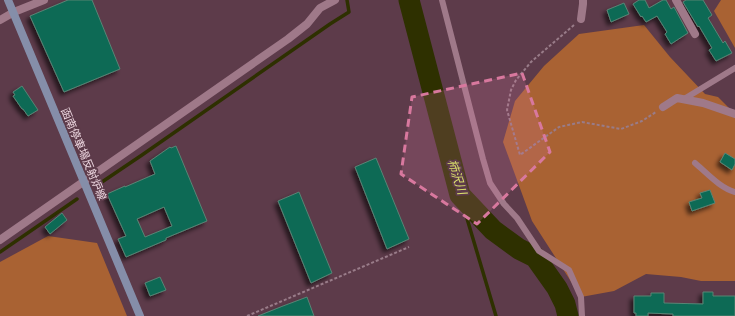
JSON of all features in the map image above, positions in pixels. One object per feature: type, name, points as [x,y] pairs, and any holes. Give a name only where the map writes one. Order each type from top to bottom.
[{"type":"main road","name":"函南停車場反射炉線","points":[[8,0],[140,316]]},
{"type":"street","points":[[0,20],[14,12],[44,0]]},
{"type":"street","points":[[0,240],[288,39],[306,24],[320,8],[335,0]]},
{"type":"street","points":[[676,0],[695,34]]},
{"type":"street","points":[[581,19],[585,1]]},
{"type":"street","points":[[663,107],[677,98],[704,103],[735,114]]},
{"type":"lane","points":[[442,0],[490,183],[504,204],[517,218],[539,251],[569,270],[581,297],[582,316]]},
{"type":"lane","points":[[684,99],[735,68]]},
{"type":"lane","points":[[695,163],[719,183],[735,192]]},
{"type":"path","points":[[581,19],[531,62],[516,80],[511,90],[507,110],[520,154],[559,127],[582,122],[620,129],[642,121],[663,107]]},
{"type":"path","points":[[247,316],[409,247]]},
{"type":"highlighted area","points":[[522,73],[550,152],[477,224],[401,174],[412,97]]},
{"type":"shaded area","points":[[721,0],[735,0],[735,48],[714,11]]},
{"type":"shaded area","points":[[644,25],[670,57],[705,94],[718,97],[735,114],[735,281],[701,281],[681,277],[646,274],[614,291],[581,297],[532,221],[503,142],[515,101],[544,66],[579,34]]},
{"type":"shaded area","points":[[48,236],[97,243],[127,316],[0,316],[0,262]]},
{"type":"building","points":[[68,0],[92,0],[120,69],[64,92],[30,16]]},
{"type":"building","points":[[639,0],[645,0],[649,8],[663,0],[666,0],[671,9],[674,7],[688,33],[671,44],[665,34],[667,32],[657,16],[646,22],[642,16],[641,17],[633,4]]},
{"type":"building","points":[[686,0],[703,0],[712,15],[708,18],[723,43],[725,41],[732,53],[716,61],[709,50],[712,48],[683,2]]},
{"type":"building","points":[[624,3],[629,14],[611,22],[607,10]]},
{"type":"building","points":[[22,86],[38,110],[28,116],[13,96],[15,95],[13,92]]},
{"type":"building","points":[[176,146],[207,221],[126,257],[118,239],[126,236],[107,194],[155,174],[150,161],[170,147]],"holes":[[[164,207],[172,226],[145,237],[137,219]]]},
{"type":"building","points":[[725,153],[735,159],[735,164],[732,170],[720,162]]},
{"type":"building","points":[[376,158],[409,239],[387,249],[355,167]]},
{"type":"building","points":[[710,190],[715,203],[692,211],[689,202],[702,198],[700,193]]},
{"type":"building","points":[[299,192],[332,273],[311,283],[278,201]]},
{"type":"building","points":[[62,213],[67,220],[50,234],[45,227]]},
{"type":"building","points":[[160,277],[166,290],[150,296],[145,283]]},
{"type":"building","points":[[703,292],[713,292],[713,296],[735,296],[735,316],[673,316],[673,314],[648,313],[648,316],[636,316],[636,313],[634,313],[634,296],[651,296],[651,293],[664,293],[664,303],[703,304]]},
{"type":"building","points":[[307,297],[314,316],[258,316],[283,306]]},
{"type":"waterway","points":[[99,184],[349,12],[347,0]]},
{"type":"waterway","name":"柿沢川","points":[[409,0],[460,195],[493,230],[519,249],[535,257],[557,288],[565,304],[568,316]]},
{"type":"waterway","points":[[460,195],[496,316]]},
{"type":"waterway","points":[[0,252],[77,199]]}]
